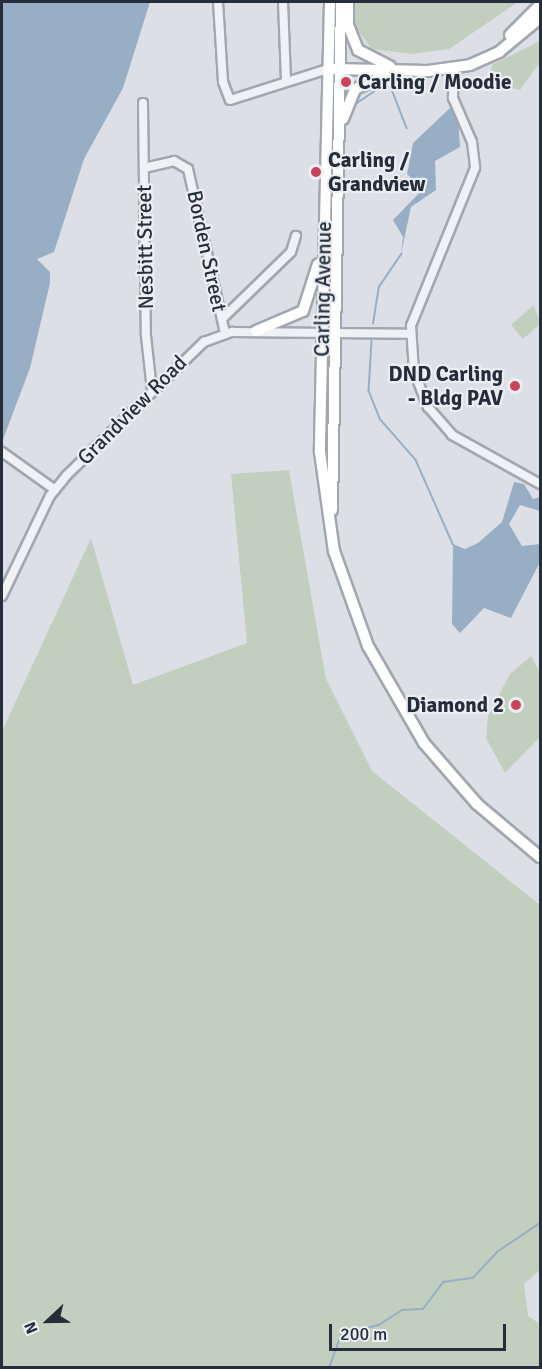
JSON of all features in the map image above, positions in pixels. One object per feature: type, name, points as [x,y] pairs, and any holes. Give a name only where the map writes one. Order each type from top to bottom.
[{"type":"main road","name":"Carling Avenue","points":[[330,2],[337,158],[321,475],[342,575],[380,671],[424,743],[477,804],[540,856]]},
{"type":"main road","name":"Carling Avenue","points":[[327,332],[325,213],[333,69],[341,2]]},
{"type":"main road","points":[[348,2],[349,31],[363,55],[407,71]]},
{"type":"main road","points":[[454,72],[499,44],[540,5]]},
{"type":"main road","points":[[333,69],[454,72],[499,52],[540,18]]},
{"type":"main road","points":[[337,158],[353,91],[371,79],[407,71]]},
{"type":"main road","points":[[256,331],[292,319],[308,304],[325,213]]},
{"type":"street","points":[[218,2],[223,82],[230,100],[286,80],[333,69]]},
{"type":"street","points":[[283,2],[286,80]]},
{"type":"street","points":[[454,72],[453,98],[472,142],[472,182],[409,334],[416,382],[441,425],[463,443],[540,484]]},
{"type":"street","name":"Nesbitt Street","points":[[143,103],[152,390]]},
{"type":"street","name":"Borden Street","points":[[144,168],[174,161],[188,169],[225,333]]},
{"type":"street","points":[[222,319],[291,252],[296,236]]},
{"type":"street","name":"Grandview Road","points":[[2,596],[55,490],[197,346],[225,333],[256,331],[409,334]]},
{"type":"street","points":[[2,452],[55,490]]},
{"type":"green space","points":[[354,2],[518,2],[449,49],[411,54],[372,49],[354,25]]},
{"type":"green space","points":[[540,41],[540,62],[520,90],[487,84],[492,65]]},
{"type":"green space","points":[[534,305],[540,324],[523,339],[511,325]]},
{"type":"green space","points":[[289,470],[326,679],[372,771],[540,905],[540,1270],[524,1284],[528,1316],[540,1324],[540,1366],[2,1367],[2,731],[91,538],[133,685],[247,643],[231,474]]},
{"type":"green space","name":"Diamond 2","points":[[531,656],[540,672],[540,737],[505,773],[486,738],[488,716],[510,674]]},
{"type":"water","points":[[2,2],[150,2],[123,88],[84,159],[54,252],[37,259],[50,272],[50,283],[30,368],[2,442]]},
{"type":"water","points":[[450,108],[458,118],[460,147],[435,161],[436,190],[411,207],[401,254],[403,237],[393,220],[423,189],[407,174],[413,143]]},
{"type":"water","points":[[514,482],[524,484],[533,499],[540,497],[540,511],[520,505],[509,524],[522,546],[540,544],[540,562],[511,618],[484,608],[460,633],[452,624],[453,544],[465,549],[478,543],[502,522]]},
{"type":"waterway","points":[[357,103],[379,88],[391,87],[407,128]]},
{"type":"waterway","points":[[373,324],[379,287],[401,254]]},
{"type":"waterway","points":[[372,341],[369,391],[381,420],[416,460],[453,544]]},
{"type":"waterway","points":[[329,1368],[341,1335],[379,1325],[402,1310],[423,1309],[443,1282],[473,1278],[497,1252],[540,1223]]},
{"type":"place","name":"Carling / Moodie","points":[[346,82]]},
{"type":"place","name":"Carling / Grandview","points":[[316,172]]},
{"type":"place","name":"DND Carling - Bldg PAV","points":[[515,386]]},
{"type":"place","name":"Diamond 2","points":[[516,705]]}]
